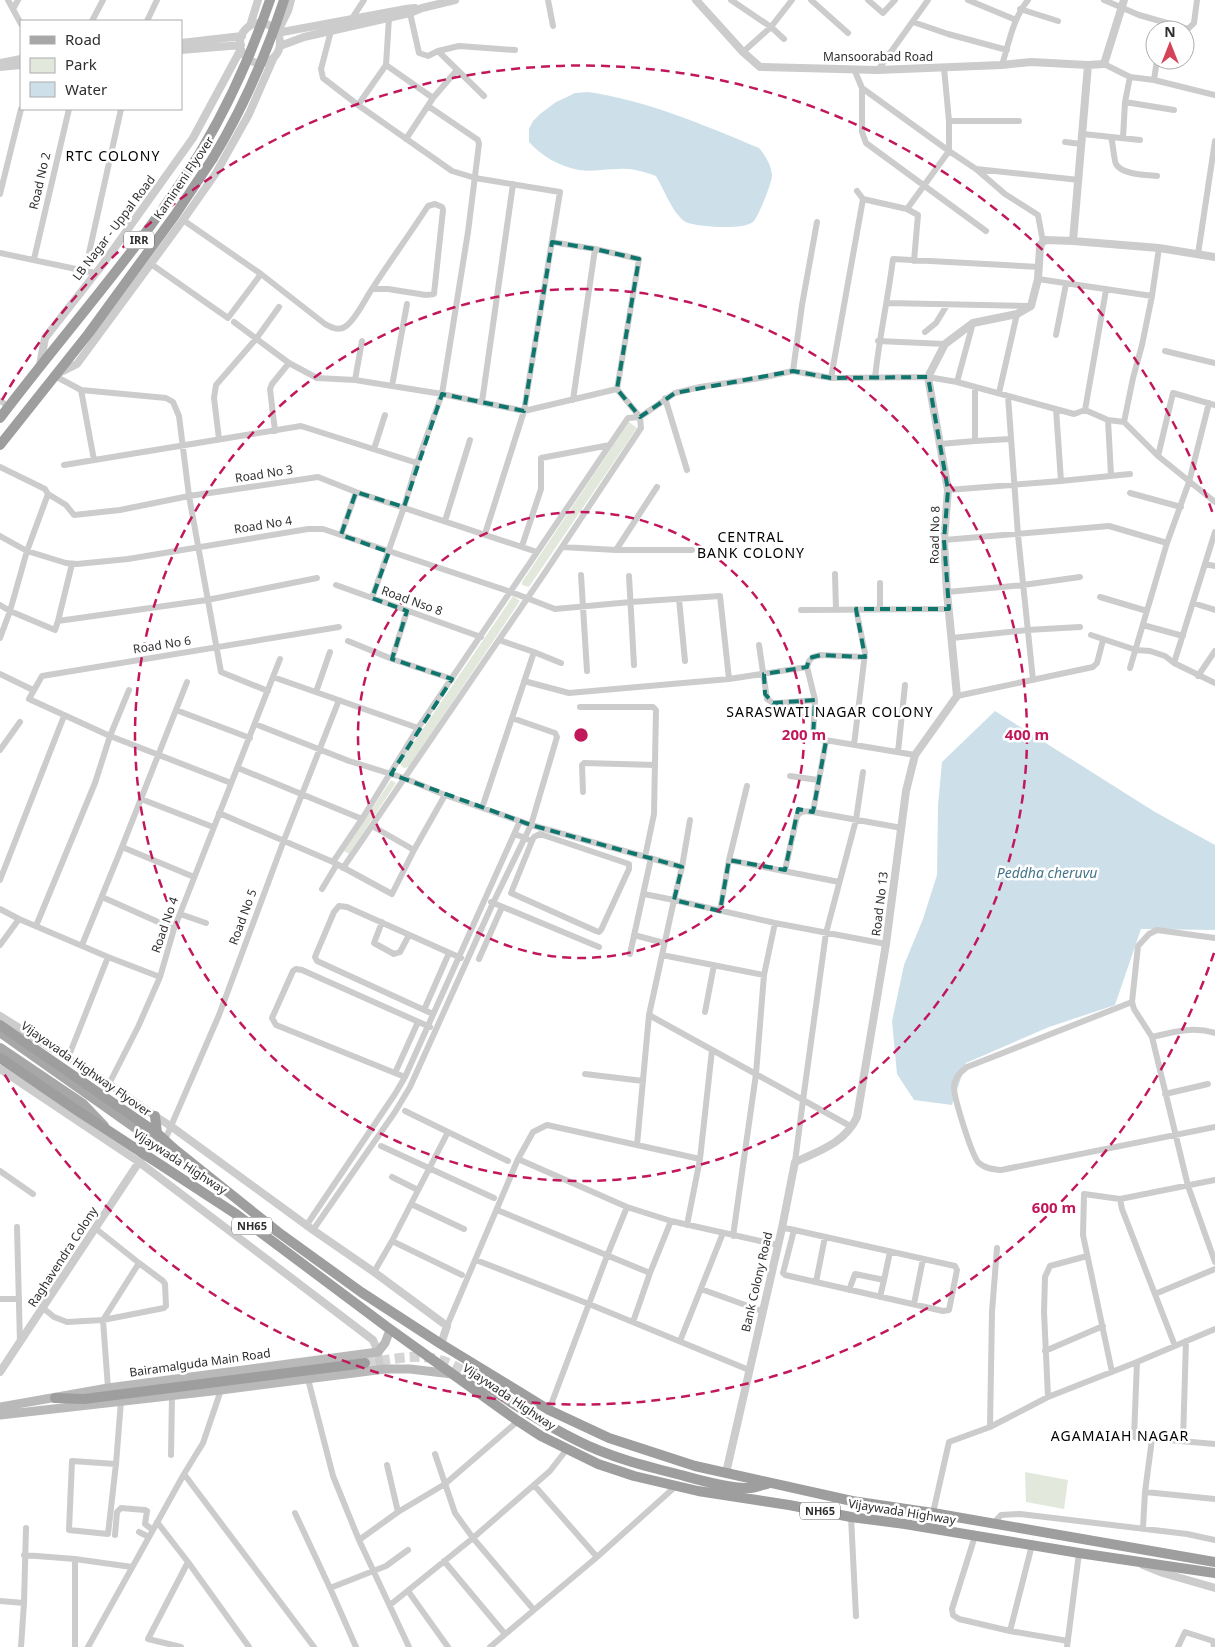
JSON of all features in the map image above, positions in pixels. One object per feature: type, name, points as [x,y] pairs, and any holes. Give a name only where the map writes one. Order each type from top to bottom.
[{"type":"highway","name":"Kamineni Flyover","points":[[39,369],[110,279],[171,197],[201,151],[214,130],[234,88],[257,37],[270,0]]},
{"type":"highway","name":"Kamineni Flyover","points":[[55,376],[89,333],[175,215],[213,158],[230,130],[254,79],[270,42],[284,0]]},
{"type":"highway","name":"IRR","points":[[3,410],[39,369]]},
{"type":"highway","name":"IRR","points":[[0,445],[55,376]]},
{"type":"highway","points":[[3,410],[17,423]]},
{"type":"highway","name":"Vijayavada Highway Flyover","points":[[0,1025],[161,1137]]},
{"type":"highway","name":"NH65","points":[[0,1058],[108,1130]]},
{"type":"highway","points":[[154,1116],[161,1137]]},
{"type":"highway","name":"Vijaywada Highway","points":[[108,1130],[142,1158],[236,1214],[390,1330],[518,1421],[541,1436],[598,1464],[634,1476],[676,1486],[850,1517],[1215,1573]]},
{"type":"highway","name":"Vijaywada Highway","points":[[161,1137],[304,1251],[361,1292],[440,1344],[549,1410],[615,1440],[672,1459],[852,1502],[932,1513],[1215,1562]]},
{"type":"highway","points":[[55,1398],[84,1399],[365,1363]]},
{"type":"highway","points":[[468,1374],[524,1411],[577,1440],[612,1455],[692,1478],[740,1487],[750,1488],[771,1483]]},
{"type":"highway","points":[[905,1524],[907,1510]]},
{"type":"main road","name":"Vijaywada Highway","points":[[0,1032],[161,1146],[173,1148]]},
{"type":"main road","name":"Vijaywada Highway","points":[[0,1048],[83,1104],[108,1130]]},
{"type":"main road","points":[[378,1352],[385,1343],[390,1330]]},
{"type":"main road","name":"Bairamalguda Main Road","points":[[0,1407],[108,1388],[378,1352]]},
{"type":"main road","points":[[0,1415],[380,1370],[410,1369],[452,1374]]},
{"type":"street","points":[[8,0],[20,22]]},
{"type":"street","points":[[13,9],[18,0]]},
{"type":"street","points":[[92,20],[102,0]]},
{"type":"street","points":[[147,20],[157,0]]},
{"type":"street","points":[[258,0],[250,26],[242,36],[241,47],[249,59],[255,62],[262,63],[274,57]]},
{"type":"street","points":[[277,33],[288,11],[291,0]]},
{"type":"street","points":[[280,46],[351,23],[364,0]]},
{"type":"street","points":[[366,20],[389,18],[455,0]]},
{"type":"street","points":[[548,0],[553,26]]},
{"type":"street","points":[[731,0],[771,27],[784,39]]},
{"type":"street","points":[[743,52],[771,27],[792,0]]},
{"type":"street","points":[[811,0],[848,33]]},
{"type":"street","points":[[868,0],[883,13],[894,0]]},
{"type":"street","points":[[878,70],[928,0]]},
{"type":"street","points":[[968,0],[1016,20]]},
{"type":"street","points":[[1002,65],[1020,9],[1028,0]]},
{"type":"street","points":[[1104,0],[1123,4],[1159,20]]},
{"type":"street","points":[[1194,20],[1197,0]]},
{"type":"street","name":"Mansoorabad Road","points":[[700,1],[743,52],[760,67],[878,70],[1047,62],[1088,65],[1104,64]]},
{"type":"street","points":[[1123,4],[1104,64],[1130,77],[1154,80],[1215,95]]},
{"type":"street","points":[[277,33],[351,23],[406,8],[422,8]]},
{"type":"street","points":[[1020,9],[1058,20]]},
{"type":"street","points":[[410,13],[419,53],[428,56],[438,51],[459,46],[515,50]]},
{"type":"street","points":[[358,105],[386,65],[389,18]]},
{"type":"street","points":[[913,22],[948,34],[1007,50]]},
{"type":"street","points":[[55,376],[76,364],[183,220],[216,173],[244,125],[280,46],[277,33],[273,28],[262,23],[250,26]]},
{"type":"street","points":[[331,31],[322,76],[358,105],[406,139],[452,171],[475,178],[560,192],[524,411],[485,534]]},
{"type":"street","points":[[182,43],[242,36]]},
{"type":"street","points":[[182,50],[241,47]]},
{"type":"street","name":"LB Nagar - Uppal Road","points":[[39,369],[45,338],[159,187],[193,138],[241,47]]},
{"type":"street","points":[[438,51],[484,96]]},
{"type":"street","points":[[0,62],[20,59]]},
{"type":"street","points":[[0,67],[20,65]]},
{"type":"street","points":[[386,65],[433,98]]},
{"type":"street","points":[[1074,241],[1088,65]]},
{"type":"street","points":[[907,208],[949,151],[949,121],[944,68]]},
{"type":"street","points":[[854,69],[862,88],[862,132],[866,143],[986,232]]},
{"type":"street","points":[[406,139],[433,98],[457,70]]},
{"type":"street","points":[[1154,80],[1156,70]]},
{"type":"street","points":[[1124,138],[1125,102],[1130,77]]},
{"type":"street","points":[[862,88],[976,169],[1005,194],[1038,215],[1042,242],[1038,279],[1031,306],[1017,314],[973,323],[945,344],[928,377]]},
{"type":"street","points":[[1125,102],[1174,110]]},
{"type":"street","points":[[372,598],[404,507],[416,464],[442,394],[479,144],[478,140],[428,106]]},
{"type":"street","points":[[0,194],[21,110]]},
{"type":"street","name":"Road No 2","points":[[34,259],[68,110]]},
{"type":"street","points":[[85,271],[121,110]]},
{"type":"street","points":[[949,121],[1019,121]]},
{"type":"street","points":[[1083,134],[1140,140]]},
{"type":"street","points":[[1111,137],[1116,164],[1121,169],[1130,173],[1157,176]]},
{"type":"street","points":[[1198,254],[1212,176],[1215,141]]},
{"type":"street","points":[[1064,142],[1082,144]]},
{"type":"street","points":[[976,169],[1079,180]]},
{"type":"street","points":[[482,402],[513,184]]},
{"type":"street","points":[[857,191],[863,199],[907,208],[918,215],[914,261]]},
{"type":"street","points":[[831,378],[863,199]]},
{"type":"street","points":[[183,220],[261,274],[325,324],[339,329],[345,327],[352,320],[372,289],[428,206],[435,204],[442,207],[434,294],[426,295],[388,289],[372,289]]},
{"type":"street","points":[[793,371],[802,305],[818,222]]},
{"type":"street","points":[[1042,242],[1048,240],[1074,241],[1159,248],[1215,256]]},
{"type":"street","points":[[338,865],[372,826],[641,428],[640,417],[617,389],[639,259],[552,242]]},
{"type":"street","points":[[1124,422],[1152,296],[1159,248]]},
{"type":"street","points":[[573,400],[595,249]]},
{"type":"street","points":[[0,252],[95,273]]},
{"type":"street","points":[[875,378],[878,341],[887,303],[893,259],[1039,267]]},
{"type":"street","points":[[151,264],[228,318],[261,274]]},
{"type":"street","points":[[1038,279],[1152,296]]},
{"type":"street","points":[[1056,336],[1066,284]]},
{"type":"street","points":[[1085,410],[1106,290]]},
{"type":"street","points":[[887,303],[1031,306]]},
{"type":"street","points":[[392,386],[407,304]]},
{"type":"street","points":[[925,332],[936,323],[947,305]]},
{"type":"street","points":[[218,439],[214,398],[216,386],[256,339],[279,306]]},
{"type":"street","points":[[999,393],[1017,314]]},
{"type":"street","points":[[234,322],[289,363],[318,378],[354,380],[442,394],[524,411],[617,389]]},
{"type":"street","points":[[957,382],[973,323]]},
{"type":"street","points":[[354,380],[362,341]]},
{"type":"street","points":[[878,341],[945,344]]},
{"type":"street","points":[[1165,351],[1215,363]]},
{"type":"street","points":[[275,431],[270,389],[289,363]]},
{"type":"street","points":[[322,889],[418,728],[628,418],[640,417],[675,392],[793,371],[831,378],[928,377],[957,382],[1074,414],[1085,410],[1108,420],[1124,422],[1158,456],[1215,502]]},
{"type":"street","points":[[55,376],[81,390],[166,398],[174,402],[177,409],[189,496],[221,672],[268,691]]},
{"type":"street","name":"Road No 8","points":[[928,377],[948,490],[944,540],[957,696]]},
{"type":"street","points":[[975,387],[975,441]]},
{"type":"street","points":[[81,390],[94,460]]},
{"type":"street","points":[[1130,668],[1167,543],[1189,482],[1212,404],[1173,393],[1158,456]]},
{"type":"street","points":[[1008,396],[1018,535],[1033,680]]},
{"type":"street","points":[[665,398],[687,470]]},
{"type":"street","points":[[1056,409],[1061,481]]},
{"type":"street","points":[[374,449],[386,415]]},
{"type":"street","points":[[1108,420],[1111,475]]},
{"type":"street","points":[[64,465],[182,444],[301,426],[416,464]]},
{"type":"street","points":[[940,444],[1010,439]]},
{"type":"street","points":[[445,521],[470,440]]},
{"type":"street","points":[[522,546],[541,489],[541,458],[610,445]]},
{"type":"street","name":"Road No 3","points":[[0,467],[45,489],[48,494],[66,505],[74,515],[120,510],[189,496],[312,477],[324,479],[356,492],[537,552]]},
{"type":"street","points":[[948,490],[1130,474]]},
{"type":"street","points":[[616,550],[657,487]]},
{"type":"street","points":[[341,535],[356,492]]},
{"type":"street","points":[[1130,493],[1180,507]]},
{"type":"street","points":[[0,638],[10,611],[27,551],[48,494]]},
{"type":"street","points":[[944,540],[1109,526],[1167,543]]},
{"type":"street","name":"Road No 4","points":[[0,536],[27,551],[72,564],[128,559],[308,529],[323,529],[511,592],[554,609],[720,596],[728,678]]},
{"type":"street","points":[[1174,663],[1215,532]]},
{"type":"street","points":[[562,547],[616,550],[692,550]]},
{"type":"street","points":[[0,605],[55,630],[72,564]]},
{"type":"street","points":[[1205,564],[1215,566]]},
{"type":"street","points":[[835,574],[836,608]]},
{"type":"street","points":[[581,575],[587,671]]},
{"type":"street","points":[[629,576],[634,665]]},
{"type":"street","points":[[947,592],[1023,585],[1080,577]]},
{"type":"street","points":[[58,621],[207,600],[317,578]]},
{"type":"street","points":[[880,583],[880,609]]},
{"type":"street","name":"Road Nso 8","points":[[336,585],[481,637]]},
{"type":"street","points":[[1100,597],[1147,611]]},
{"type":"street","points":[[679,599],[685,661]]},
{"type":"street","points":[[1193,603],[1215,610]]},
{"type":"street","points":[[801,610],[836,608],[949,609]]},
{"type":"street","points":[[854,745],[864,657],[856,609]]},
{"type":"street","points":[[392,659],[407,611]]},
{"type":"street","points":[[1143,625],[1183,636]]},
{"type":"street","name":"Road No 6","points":[[33,690],[42,676],[339,627]]},
{"type":"street","points":[[952,638],[1027,630],[1080,627]]},
{"type":"street","points":[[1091,636],[1136,650],[1150,651],[1165,656],[1198,676],[1215,683]]},
{"type":"street","points":[[499,640],[561,663]]},
{"type":"street","points":[[957,696],[1096,666],[1103,640]]},
{"type":"street","points":[[348,641],[392,659],[452,679]]},
{"type":"street","points":[[759,645],[767,699],[773,703],[815,700]]},
{"type":"street","points":[[1198,676],[1215,651]]},
{"type":"street","points":[[316,692],[330,652]]},
{"type":"street","points":[[482,808],[534,652]]},
{"type":"street","points":[[864,657],[821,655],[813,657],[809,661],[807,667],[815,700],[813,738],[916,755]]},
{"type":"street","name":"Road No 4","points":[[109,1084],[138,1027],[160,977],[174,929],[194,876],[280,659]]},
{"type":"street","points":[[524,681],[568,693],[728,678],[807,667]]},
{"type":"street","points":[[0,674],[33,690],[29,699],[64,716],[110,736],[231,782]]},
{"type":"street","points":[[273,677],[418,728]]},
{"type":"street","points":[[82,945],[187,682]]},
{"type":"street","points":[[898,752],[905,685]]},
{"type":"street","points":[[36,926],[95,783],[110,736],[129,690]]},
{"type":"street","name":"Road No 13","points":[[852,1127],[857,1117],[886,944],[906,791],[916,755],[957,696]]},
{"type":"street","name":"Road No 5","points":[[161,1137],[172,1127],[219,1015],[284,840],[339,700]]},
{"type":"street","points":[[580,707],[655,708],[654,814],[644,894],[630,954]]},
{"type":"street","points":[[176,710],[250,738]]},
{"type":"street","points":[[0,880],[64,716]]},
{"type":"street","points":[[309,1228],[395,1112],[404,1096],[493,903],[531,826],[557,737],[555,733],[512,718]]},
{"type":"street","points":[[0,750],[20,722]]},
{"type":"street","points":[[255,724],[349,761],[404,778],[531,826],[682,867]]},
{"type":"street","points":[[813,812],[826,741]]},
{"type":"street","points":[[583,792],[582,765],[584,763],[655,764]]},
{"type":"street","points":[[238,768],[362,819]]},
{"type":"street","points":[[795,1162],[826,932],[856,820],[862,772]]},
{"type":"street","points":[[790,776],[818,780]]},
{"type":"street","points":[[720,911],[729,860],[747,786]]},
{"type":"street","points":[[219,813],[338,865],[392,894],[445,795]]},
{"type":"street","points":[[141,799],[213,827]]},
{"type":"street","points":[[784,870],[797,816],[805,810],[902,828]]},
{"type":"street","points":[[637,1145],[650,1015],[664,943],[682,867],[690,820]]},
{"type":"street","points":[[309,1228],[404,1077],[520,821]]},
{"type":"street","points":[[372,826],[414,850]]},
{"type":"street","points":[[515,834],[532,841]]},
{"type":"street","points":[[540,834],[629,864],[630,868],[601,930],[596,931],[511,893],[532,841],[534,837],[540,834]]},
{"type":"street","points":[[122,847],[194,876]]},
{"type":"street","points":[[520,847],[528,850]]},
{"type":"street","points":[[729,860],[839,882]]},
{"type":"street","points":[[644,894],[775,923],[886,944]]},
{"type":"street","points":[[102,897],[174,929]]},
{"type":"street","points":[[485,900],[599,947]]},
{"type":"street","points":[[432,1014],[318,961],[315,957],[334,912],[338,906],[347,906],[466,961]]},
{"type":"street","points":[[479,959],[502,907]]},
{"type":"street","points":[[0,910],[108,958],[160,977]]},
{"type":"street","points":[[180,914],[206,923]]},
{"type":"street","points":[[0,945],[19,919]]},
{"type":"street","points":[[382,922],[374,943],[377,946],[394,954],[400,952],[409,935]]},
{"type":"street","points":[[733,1236],[756,1074],[764,975],[775,923]]},
{"type":"street","points":[[1215,938],[1158,930],[1149,934],[1138,946],[1132,1002],[1152,1037],[1188,1186],[1215,1262]]},
{"type":"street","points":[[634,935],[664,943]]},
{"type":"street","points":[[424,1010],[449,953]]},
{"type":"street","points":[[662,955],[764,975]]},
{"type":"street","points":[[68,1058],[108,958]]},
{"type":"street","points":[[705,1012],[714,965]]},
{"type":"street","points":[[404,1077],[276,1025],[272,1018],[293,971],[296,969],[302,970],[436,1029]]},
{"type":"street","points":[[1132,1002],[967,1066],[962,1071],[956,1078],[954,1088],[969,1145],[978,1162],[988,1169],[1001,1170],[1215,1127]]},
{"type":"street","points":[[650,1015],[852,1127],[841,1138],[826,1148],[795,1162]]},
{"type":"street","points":[[0,1016],[109,1084],[172,1127],[309,1228],[374,1272],[447,1326]]},
{"type":"street","points":[[395,1073],[418,1022]]},
{"type":"street","points":[[1152,1037],[1198,1029],[1215,1033]]},
{"type":"street","points":[[687,1225],[700,1159],[712,1050]]},
{"type":"street","points":[[0,1070],[142,1158],[373,1340],[378,1352],[380,1370]]},
{"type":"street","points":[[585,1074],[643,1082]]},
{"type":"street","points":[[1165,1094],[1208,1084]]},
{"type":"street","points":[[396,1092],[404,1096]]},
{"type":"street","points":[[405,1111],[508,1161]]},
{"type":"street","points":[[440,1344],[518,1159],[534,1132],[547,1125],[700,1159]]},
{"type":"street","points":[[374,1272],[448,1132]]},
{"type":"street","points":[[381,1146],[494,1198]]},
{"type":"street","name":"Raghavendra Colony","points":[[0,1372],[142,1158]]},
{"type":"street","points":[[518,1159],[627,1207],[670,1221],[778,1245]]},
{"type":"street","name":"Bank Colony Road","points":[[726,1473],[782,1228],[795,1162]]},
{"type":"street","points":[[0,1171],[33,1194]]},
{"type":"street","points":[[392,1177],[418,1190]]},
{"type":"street","points":[[1112,1372],[1083,1235],[1084,1194],[1120,1199],[1215,1180]]},
{"type":"street","points":[[1120,1199],[1122,1209],[1175,1346]]},
{"type":"street","points":[[411,1204],[464,1228]]},
{"type":"street","points":[[549,1410],[627,1207]]},
{"type":"street","points":[[497,1210],[650,1273]]},
{"type":"street","points":[[633,1322],[670,1221]]},
{"type":"street","points":[[17,1227],[20,1343]]},
{"type":"street","points":[[42,1308],[54,1317],[67,1322],[104,1320],[164,1308],[166,1306],[165,1284],[163,1281],[95,1228]]},
{"type":"street","points":[[782,1228],[794,1230],[955,1266],[957,1270],[949,1310],[943,1311],[784,1275],[794,1230]]},
{"type":"street","points":[[680,1341],[723,1233]]},
{"type":"street","points":[[816,1282],[825,1237]]},
{"type":"street","points":[[392,1241],[462,1275]]},
{"type":"street","points":[[990,1427],[992,1312],[997,1248]]},
{"type":"street","points":[[880,1296],[890,1252]]},
{"type":"street","points":[[1048,1397],[1045,1351],[1045,1277],[1050,1266],[1087,1256]]},
{"type":"street","points":[[914,1304],[923,1259]]},
{"type":"street","points":[[476,1260],[749,1370]]},
{"type":"street","points":[[108,1388],[104,1320],[139,1263]]},
{"type":"street","points":[[1155,1294],[1215,1269]]},
{"type":"street","points":[[849,1290],[855,1274],[884,1280]]},
{"type":"street","points":[[701,1289],[762,1311]]},
{"type":"street","points":[[0,1299],[19,1299]]},
{"type":"street","points":[[1045,1351],[1103,1326]]},
{"type":"street","points":[[932,1513],[950,1442],[990,1427],[1048,1397],[1215,1329]]},
{"type":"street","points":[[1183,1441],[1186,1341]]},
{"type":"street","points":[[1137,1362],[1134,1437],[1215,1444]]},
{"type":"street","points":[[308,1379],[333,1476],[359,1540],[409,1647]]},
{"type":"street","points":[[88,1647],[203,1443],[220,1390]]},
{"type":"street","points":[[171,1455],[172,1396]]},
{"type":"street","points":[[116,1464],[72,1461],[69,1530],[108,1534],[116,1464],[121,1401]]},
{"type":"street","points":[[359,1540],[398,1512],[445,1484],[518,1421]]},
{"type":"street","points":[[1143,1528],[1145,1492],[1152,1439]]},
{"type":"street","points":[[390,1606],[473,1538],[550,1471],[567,1449]]},
{"type":"street","points":[[435,1454],[455,1513],[473,1538],[534,1610]]},
{"type":"street","points":[[387,1465],[398,1512]]},
{"type":"street","points":[[184,1474],[314,1647]]},
{"type":"street","points":[[534,1485],[598,1557]]},
{"type":"street","points":[[490,1647],[598,1557],[676,1486]]},
{"type":"street","points":[[1145,1492],[1215,1499]]},
{"type":"street","points":[[115,1535],[117,1512],[120,1508],[147,1511],[145,1524],[153,1530]]},
{"type":"street","points":[[295,1513],[356,1647]]},
{"type":"street","points":[[993,1524],[1001,1515],[1020,1514],[1143,1528],[1215,1540]]},
{"type":"street","points":[[850,1517],[856,1616]]},
{"type":"street","points":[[157,1522],[249,1647]]},
{"type":"street","points":[[21,1647],[26,1528]]},
{"type":"street","points":[[139,1532],[149,1538]]},
{"type":"street","points":[[975,1536],[952,1609],[953,1615],[959,1619],[1067,1644],[1079,1553]]},
{"type":"street","points":[[1010,1631],[1032,1545]]},
{"type":"street","points":[[330,1588],[386,1566],[408,1550]]},
{"type":"street","points":[[24,1555],[75,1559],[132,1567]]},
{"type":"street","points":[[75,1559],[75,1647]]},
{"type":"street","points":[[444,1561],[505,1634]]},
{"type":"street","points":[[1133,1561],[1163,1573],[1215,1588]]},
{"type":"street","points":[[144,1647],[188,1562]]},
{"type":"street","points":[[408,1591],[416,1607],[448,1647]]},
{"type":"street","points":[[0,1601],[24,1603]]},
{"type":"street","points":[[1178,1647],[1185,1632],[1213,1641],[1214,1647]]},
{"type":"street","points":[[148,1639],[181,1647]]},
{"type":"highlighted area","points":[[552,242],[595,249],[639,259],[617,389],[640,417],[675,393],[793,371],[831,378],[928,377],[948,490],[944,540],[949,609],[856,609],[865,657],[821,655],[809,658],[807,667],[764,674],[765,694],[773,703],[815,700],[813,738],[826,741],[813,812],[798,809],[785,870],[729,860],[720,911],[674,900],[682,867],[531,825],[391,774],[452,679],[392,659],[407,611],[372,598],[389,552],[341,535],[356,492],[404,507],[442,394],[524,411]]},
{"type":"green space","points":[[629,422],[637,428],[529,587],[522,585],[522,582]]},
{"type":"green space","points":[[513,596],[520,601],[409,767],[404,768],[401,766],[401,761]]},
{"type":"green space","points":[[391,780],[396,783],[349,854],[344,851]]},
{"type":"green space","points":[[1025,1472],[1068,1480],[1064,1509],[1026,1502]]},
{"type":"water","points":[[588,92],[632,101],[654,108],[759,148],[768,161],[772,176],[764,200],[753,222],[748,225],[731,227],[712,227],[688,223],[676,212],[656,176],[628,169],[589,171],[572,169],[558,164],[545,156],[529,142],[529,129],[533,121],[540,114],[556,102],[575,93]]},
{"type":"water","name":"Peddha cheruvu","points":[[995,711],[1155,812],[1215,845],[1215,930],[1141,929],[1115,1005],[1049,1027],[966,1063],[952,1105],[914,1100],[897,1074],[892,1021],[904,965],[923,919],[937,875],[938,805],[942,762]]},
{"type":"tunnel","points":[[365,1363],[405,1357],[430,1358],[455,1366],[468,1374]]},
{"type":"district","name":"RTC COLONY","points":[[113,156]]},
{"type":"district","name":"CENTRAL BANK COLONY","points":[[751,546]]},
{"type":"district","name":"SARASWATI NAGAR COLONY","points":[[830,712]]},
{"type":"district","name":"AGAMAIAH NAGAR","points":[[1120,1436]]}]
